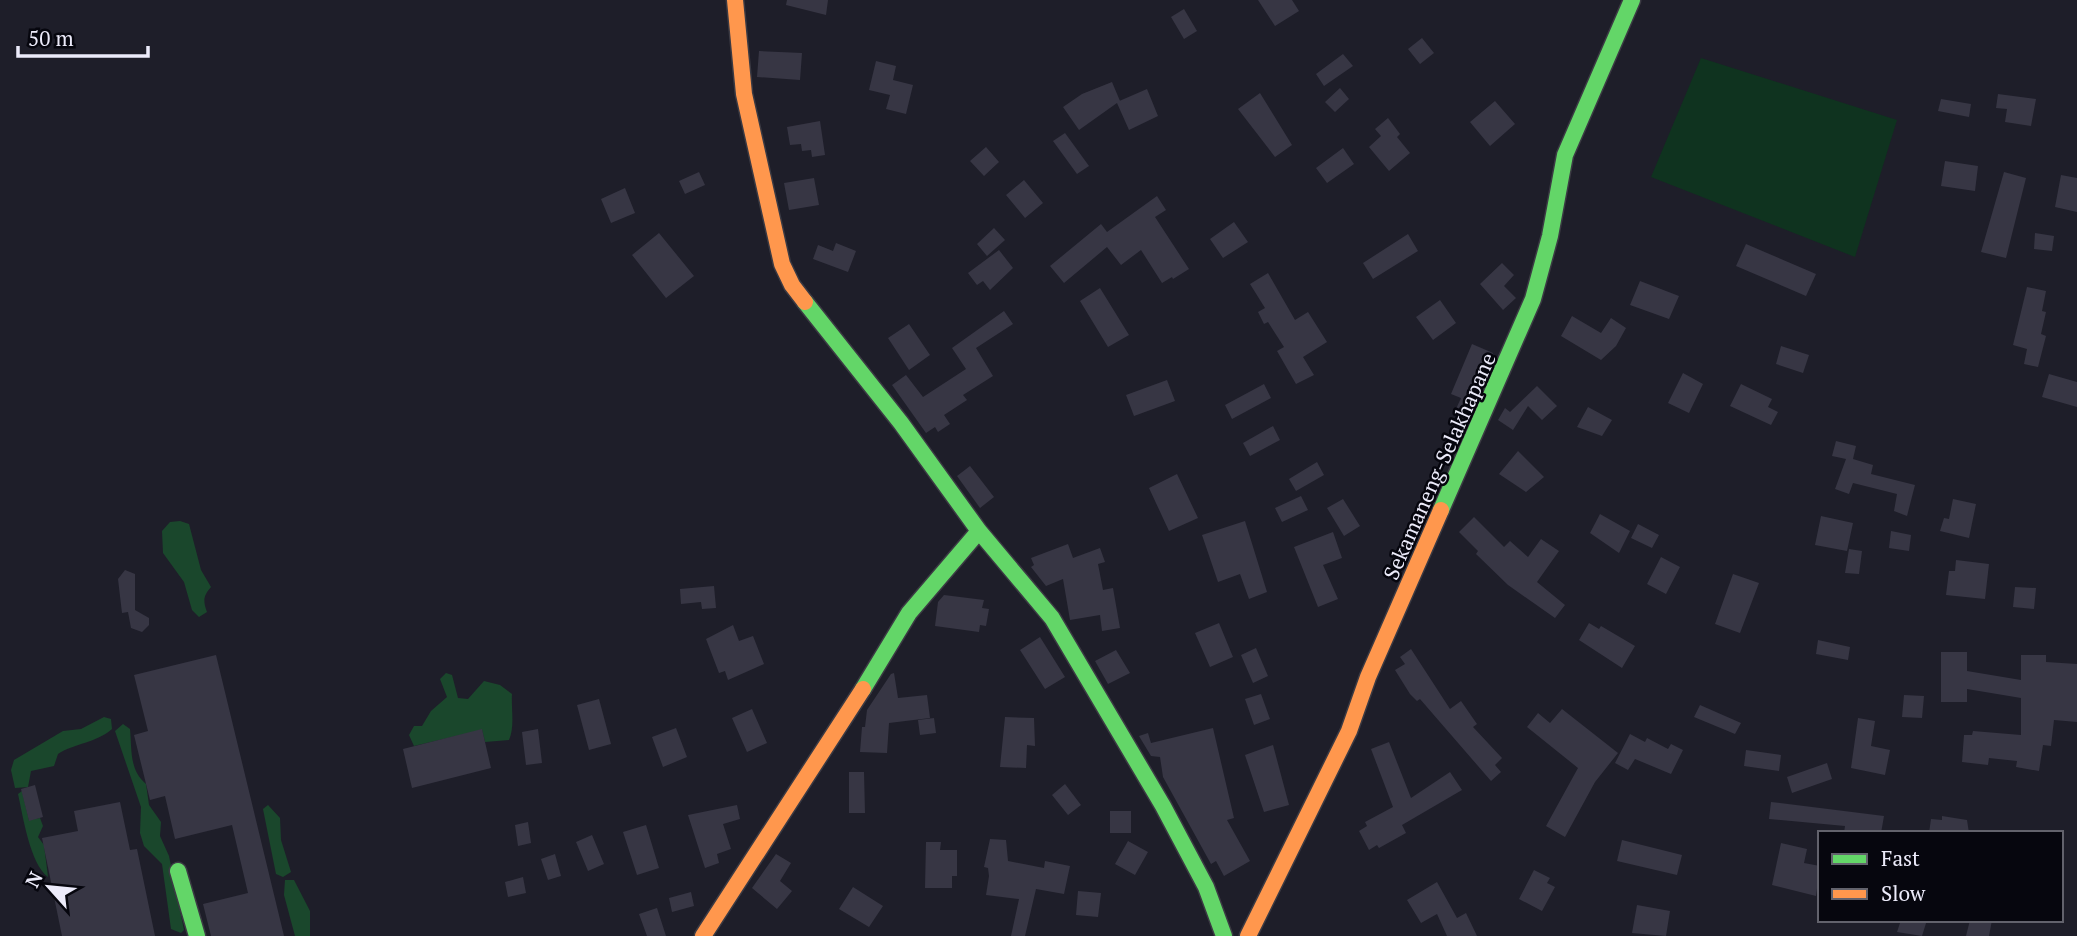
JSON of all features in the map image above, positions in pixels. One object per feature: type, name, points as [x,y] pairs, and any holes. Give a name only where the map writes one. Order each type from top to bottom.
[{"type":"street","points":[[734,0],[744,94],[782,264],[792,285],[901,424],[979,531],[1023,580],[1052,618],[1120,730],[1206,887],[1224,936]]},
{"type":"street","name":"Sekamaneng-Selakhapane","points":[[1248,936],[1349,731],[1368,677],[1509,359],[1536,287],[1565,155],[1632,0]]},
{"type":"street","points":[[703,936],[900,634],[909,613],[979,531]]},
{"type":"street","points":[[178,871],[197,936]]},
{"type":"green space","points":[[1701,58],[1897,120],[1855,257],[1651,177]]},
{"type":"green space","points":[[170,522],[189,524],[201,570],[211,587],[204,599],[207,612],[199,617],[192,610],[184,582],[163,553],[162,531]]},
{"type":"green space","points":[[446,673],[452,675],[458,698],[468,699],[484,681],[500,685],[512,694],[509,740],[485,742],[482,730],[414,746],[409,735],[414,726],[422,726],[431,711],[447,697],[440,679]]},
{"type":"green space","points":[[104,717],[111,719],[112,729],[106,734],[58,754],[54,766],[31,771],[28,787],[15,788],[11,770],[14,760],[63,731],[81,729]]},
{"type":"green space","points":[[123,724],[130,729],[134,766],[146,784],[149,805],[161,822],[160,836],[169,856],[184,930],[181,933],[171,929],[162,864],[144,846],[140,833],[141,807],[115,731]]},
{"type":"green space","points":[[22,791],[29,820],[40,818],[43,826],[38,837],[44,845],[48,877],[36,862],[28,839],[18,794]]},
{"type":"green space","points":[[268,805],[280,818],[281,840],[291,872],[283,877],[276,874],[263,809]]},
{"type":"green space","points":[[285,880],[294,880],[310,911],[310,936],[295,936],[284,895]]},
{"type":"building","points":[[787,0],[828,0],[826,15],[786,5]]},
{"type":"building","points":[[1258,0],[1292,0],[1299,11],[1275,26]]},
{"type":"building","points":[[1184,9],[1197,31],[1184,39],[1171,17]]},
{"type":"building","points":[[1422,38],[1434,53],[1420,64],[1408,49]]},
{"type":"building","points":[[759,51],[802,53],[800,80],[757,77]]},
{"type":"building","points":[[1343,54],[1353,66],[1324,86],[1316,74]]},
{"type":"building","points":[[876,61],[896,66],[893,80],[913,85],[906,114],[886,109],[890,95],[869,90]]},
{"type":"building","points":[[1112,82],[1120,101],[1147,89],[1158,116],[1129,130],[1117,103],[1079,130],[1063,107],[1082,94]]},
{"type":"building","points":[[1340,88],[1349,99],[1335,112],[1325,102]]},
{"type":"building","points":[[1260,93],[1292,145],[1275,157],[1238,109]]},
{"type":"building","points":[[1998,94],[2036,99],[2031,126],[2005,122],[2007,109],[1996,108]]},
{"type":"building","points":[[1941,99],[1971,104],[1969,117],[1938,111]]},
{"type":"building","points":[[1495,101],[1515,124],[1490,146],[1470,122]]},
{"type":"building","points":[[1388,118],[1400,134],[1397,137],[1410,153],[1389,171],[1369,147],[1381,136],[1375,129]]},
{"type":"building","points":[[820,121],[825,155],[812,157],[811,150],[802,151],[801,144],[790,145],[787,127]]},
{"type":"building","points":[[1065,133],[1089,166],[1077,174],[1053,141]]},
{"type":"building","points":[[986,147],[999,162],[984,176],[970,161]]},
{"type":"building","points":[[1343,148],[1354,164],[1327,183],[1316,168]]},
{"type":"building","points":[[1945,161],[1978,166],[1975,191],[1941,186]]},
{"type":"building","points":[[699,172],[705,185],[685,194],[679,181]]},
{"type":"building","points":[[2004,172],[2026,178],[2006,258],[1981,252]]},
{"type":"building","points":[[2061,175],[2077,178],[2077,212],[2055,207]]},
{"type":"building","points":[[814,178],[819,205],[789,210],[784,183]]},
{"type":"building","points":[[1024,180],[1043,203],[1025,218],[1006,195]]},
{"type":"building","points":[[625,188],[635,213],[611,223],[601,199]]},
{"type":"building","points":[[1157,196],[1166,210],[1155,217],[1189,269],[1162,283],[1141,250],[1121,265],[1107,247],[1064,283],[1050,266],[1101,224],[1107,232]]},
{"type":"building","points":[[1234,222],[1248,242],[1223,258],[1210,239]]},
{"type":"building","points":[[994,228],[1005,240],[987,256],[977,244]]},
{"type":"building","points":[[659,233],[694,276],[666,298],[632,255]]},
{"type":"building","points":[[2035,233],[2054,236],[2052,251],[2034,249]]},
{"type":"building","points":[[1408,234],[1418,251],[1373,279],[1363,263]]},
{"type":"building","points":[[836,243],[856,251],[848,272],[813,259],[818,245],[833,251]]},
{"type":"building","points":[[1746,244],[1816,274],[1806,296],[1736,266]]},
{"type":"building","points":[[999,250],[1013,268],[990,290],[983,281],[977,285],[968,273]]},
{"type":"building","points":[[1502,263],[1514,275],[1504,286],[1516,298],[1503,310],[1480,284]]},
{"type":"building","points":[[1268,273],[1295,320],[1308,312],[1327,342],[1303,357],[1314,375],[1296,384],[1277,351],[1284,347],[1268,322],[1264,324],[1258,312],[1265,308],[1250,284]]},
{"type":"building","points":[[1640,281],[1679,296],[1669,319],[1630,305]]},
{"type":"building","points":[[2027,287],[2046,291],[2042,311],[2046,312],[2041,334],[2046,336],[2038,367],[2024,364],[2027,349],[2013,345]]},
{"type":"building","points":[[1100,288],[1129,335],[1108,347],[1080,301]]},
{"type":"building","points":[[1440,300],[1456,323],[1433,340],[1416,317]]},
{"type":"building","points":[[1004,311],[1013,324],[976,348],[993,376],[963,395],[967,400],[944,415],[950,424],[938,432],[935,427],[926,433],[892,385],[906,375],[923,397],[966,369],[952,348]]},
{"type":"building","points":[[1572,316],[1601,333],[1611,318],[1626,328],[1616,346],[1601,360],[1561,336]]},
{"type":"building","points":[[909,324],[930,355],[909,370],[888,338]]},
{"type":"building","points":[[1472,344],[1493,353],[1467,413],[1456,409],[1461,398],[1451,394]]},
{"type":"building","points":[[1781,346],[1809,355],[1803,373],[1776,364]]},
{"type":"building","points":[[1683,373],[1703,384],[1689,413],[1668,403]]},
{"type":"building","points":[[2049,374],[2077,382],[2077,407],[2042,397]]},
{"type":"building","points":[[1167,380],[1175,401],[1134,416],[1126,395]]},
{"type":"building","points":[[1264,384],[1271,398],[1232,419],[1225,405]]},
{"type":"building","points":[[1741,384],[1772,399],[1768,407],[1778,412],[1771,425],[1730,406]]},
{"type":"building","points":[[1537,386],[1557,406],[1542,420],[1528,406],[1513,430],[1498,420],[1505,408],[1510,412]]},
{"type":"building","points":[[1588,407],[1612,420],[1602,436],[1577,427]]},
{"type":"building","points":[[1273,426],[1280,440],[1250,456],[1243,443]]},
{"type":"building","points":[[1836,441],[1856,446],[1853,459],[1873,465],[1871,474],[1915,485],[1907,516],[1894,511],[1897,494],[1853,483],[1849,494],[1835,489],[1846,459],[1832,456]]},
{"type":"building","points":[[1518,451],[1544,477],[1526,492],[1499,474]]},
{"type":"building","points":[[1317,462],[1324,475],[1296,491],[1289,479]]},
{"type":"building","points":[[970,466],[994,497],[980,508],[957,476]]},
{"type":"building","points":[[1177,474],[1198,518],[1169,531],[1149,488]]},
{"type":"building","points":[[1301,496],[1308,510],[1282,522],[1275,508]]},
{"type":"building","points":[[1343,499],[1360,526],[1344,536],[1327,508]]},
{"type":"building","points":[[1953,499],[1976,504],[1969,538],[1940,531],[1944,518],[1949,519]]},
{"type":"building","points":[[1600,514],[1630,531],[1619,553],[1590,533]]},
{"type":"building","points":[[1821,516],[1853,523],[1847,551],[1815,545]]},
{"type":"building","points":[[1474,517],[1504,547],[1510,541],[1528,557],[1541,539],[1559,551],[1537,582],[1565,605],[1555,618],[1508,585],[1476,554],[1478,551],[1459,532]]},
{"type":"building","points":[[1245,521],[1267,592],[1249,599],[1240,574],[1218,582],[1202,535]]},
{"type":"building","points":[[1638,524],[1659,535],[1652,548],[1631,538]]},
{"type":"building","points":[[1891,531],[1911,535],[1909,551],[1889,548]]},
{"type":"building","points":[[1333,532],[1342,558],[1323,565],[1338,599],[1318,607],[1294,547]]},
{"type":"building","points":[[1068,544],[1073,558],[1100,548],[1105,562],[1098,564],[1103,590],[1113,588],[1120,628],[1102,631],[1100,615],[1070,620],[1063,579],[1046,586],[1031,567],[1034,565],[1031,558]]},
{"type":"building","points":[[1849,549],[1862,551],[1859,574],[1845,573]]},
{"type":"building","points":[[1661,557],[1680,567],[1666,594],[1647,584]]},
{"type":"building","points":[[1956,560],[1989,564],[1985,599],[1946,595],[1949,571],[1955,571]]},
{"type":"building","points":[[125,570],[135,574],[135,610],[149,618],[149,625],[142,632],[131,628],[128,612],[122,613],[118,579]]},
{"type":"building","points":[[1733,574],[1759,583],[1740,633],[1715,624]]},
{"type":"building","points":[[714,586],[716,608],[702,609],[701,602],[681,604],[680,589]]},
{"type":"building","points":[[2015,587],[2036,588],[2034,609],[2013,607]]},
{"type":"building","points":[[944,595],[984,600],[982,608],[989,609],[986,626],[980,625],[979,632],[935,626],[938,602]]},
{"type":"building","points":[[1219,623],[1233,657],[1210,667],[1195,633]]},
{"type":"building","points":[[1589,623],[1599,629],[1601,626],[1635,646],[1622,668],[1579,640]]},
{"type":"building","points":[[733,625],[739,641],[753,636],[764,664],[728,680],[725,671],[719,673],[706,639]]},
{"type":"building","points":[[1040,637],[1065,677],[1045,689],[1020,650]]},
{"type":"building","points":[[1818,640],[1850,647],[1848,660],[1816,654]]},
{"type":"building","points":[[1256,648],[1268,676],[1253,683],[1241,655]]},
{"type":"building","points":[[1411,649],[1450,709],[1461,701],[1477,724],[1473,727],[1502,758],[1495,765],[1501,772],[1491,781],[1420,699],[1417,701],[1410,694],[1395,670],[1405,664],[1400,657]]},
{"type":"building","points":[[1116,650],[1130,673],[1108,684],[1095,661]]},
{"type":"building","points":[[1941,652],[1967,652],[1967,671],[2021,680],[2021,655],[2046,655],[2046,662],[2077,664],[2077,722],[2054,720],[2051,746],[2043,745],[2039,771],[2016,767],[2017,761],[1989,758],[1988,765],[1962,762],[1964,735],[1972,735],[1973,731],[2021,735],[2021,698],[1967,689],[1967,702],[1941,702]]},
{"type":"building","points":[[216,655],[284,936],[211,936],[203,904],[248,893],[232,825],[175,839],[165,796],[150,800],[134,735],[148,731],[134,675]]},
{"type":"building","points":[[894,673],[898,698],[927,695],[930,718],[889,723],[887,753],[860,752],[862,727],[865,727],[867,710]]},
{"type":"building","points":[[1261,694],[1270,719],[1254,725],[1245,699]]},
{"type":"building","points":[[1904,695],[1924,696],[1922,718],[1902,717]]},
{"type":"building","points":[[599,699],[611,744],[589,750],[577,705]]},
{"type":"building","points":[[1700,705],[1741,723],[1735,734],[1694,717]]},
{"type":"building","points":[[752,709],[767,743],[747,752],[732,718]]},
{"type":"building","points":[[1562,709],[1618,753],[1595,782],[1565,837],[1546,826],[1578,768],[1527,727],[1538,713],[1550,723]]},
{"type":"building","points":[[1005,717],[1034,718],[1035,746],[1027,745],[1026,768],[1000,767]]},
{"type":"building","points":[[934,718],[936,733],[920,735],[918,720]]},
{"type":"building","points":[[1858,718],[1875,721],[1871,746],[1890,750],[1885,775],[1851,768]]},
{"type":"building","points":[[676,728],[687,757],[663,767],[652,737]]},
{"type":"building","points":[[1213,728],[1234,818],[1227,820],[1250,861],[1224,876],[1216,861],[1211,864],[1163,777],[1160,757],[1151,756],[1139,736],[1148,733],[1151,743]]},
{"type":"building","points":[[482,729],[491,768],[412,788],[403,749]]},
{"type":"building","points":[[538,729],[542,763],[526,765],[522,732]]},
{"type":"building","points":[[1630,734],[1645,742],[1647,738],[1668,749],[1671,744],[1683,750],[1671,774],[1635,759],[1628,770],[1615,763]]},
{"type":"building","points":[[1389,742],[1411,798],[1450,772],[1462,790],[1402,825],[1406,833],[1379,848],[1377,845],[1369,850],[1359,831],[1367,826],[1365,822],[1393,807],[1371,749]]},
{"type":"building","points":[[1273,745],[1289,805],[1264,812],[1245,755]]},
{"type":"building","points":[[1746,750],[1781,755],[1779,771],[1744,766]]},
{"type":"building","points":[[1827,763],[1832,779],[1792,793],[1787,777]]},
{"type":"building","points":[[849,772],[864,772],[865,813],[849,813]]},
{"type":"building","points":[[1065,784],[1081,805],[1068,815],[1052,795]]},
{"type":"building","points":[[35,785],[43,817],[29,821],[21,789]]},
{"type":"building","points":[[120,802],[130,850],[137,849],[155,936],[62,936],[42,838],[78,831],[74,811]]},
{"type":"building","points":[[1771,802],[1884,816],[1881,831],[1844,831],[1845,826],[1769,819]]},
{"type":"building","points":[[737,805],[740,819],[723,824],[731,849],[717,854],[719,863],[705,868],[688,815]]},
{"type":"building","points":[[1110,811],[1131,811],[1131,833],[1110,833]]},
{"type":"building","points":[[1942,816],[1967,820],[1969,831],[1929,831],[1931,819],[1942,820]]},
{"type":"building","points":[[528,822],[531,843],[518,846],[515,825]]},
{"type":"building","points":[[646,825],[659,868],[637,875],[623,832]]},
{"type":"building","points":[[592,835],[604,864],[588,871],[576,842]]},
{"type":"building","points":[[990,839],[1006,840],[1008,861],[1044,868],[1045,861],[1070,866],[1064,894],[1036,889],[1025,936],[1011,936],[1019,899],[986,895],[989,876],[988,868],[984,867]]},
{"type":"building","points":[[1622,840],[1682,855],[1677,875],[1617,861]]},
{"type":"building","points":[[1128,841],[1148,852],[1135,875],[1115,864]]},
{"type":"building","points":[[926,842],[941,842],[940,850],[957,850],[957,876],[952,876],[952,888],[925,888]]},
{"type":"building","points":[[1781,843],[1807,849],[1804,863],[1818,866],[1816,896],[1772,885]]},
{"type":"building","points":[[555,854],[561,876],[548,880],[541,859]]},
{"type":"building","points":[[776,854],[791,863],[780,881],[792,891],[777,909],[752,888]]},
{"type":"building","points":[[1534,870],[1550,878],[1547,883],[1555,887],[1542,911],[1519,899]]},
{"type":"building","points":[[523,877],[526,893],[508,897],[505,882]]},
{"type":"building","points":[[1437,882],[1457,918],[1466,913],[1477,936],[1447,936],[1437,914],[1421,923],[1407,900]]},
{"type":"building","points":[[853,887],[883,906],[869,927],[839,909]]},
{"type":"building","points":[[1078,891],[1101,893],[1098,917],[1076,915]]},
{"type":"building","points":[[691,892],[694,906],[672,912],[669,898]]},
{"type":"building","points":[[1637,905],[1670,911],[1666,936],[1632,933]]},
{"type":"building","points":[[657,908],[666,936],[647,936],[639,914]]},
{"type":"building","points":[[1900,922],[1926,922],[1922,936],[1897,932]]},
{"type":"building","points":[[1970,922],[1992,922],[1989,936],[1966,936]]},
{"type":"traffic: fast","points":[[1441,510],[1533,299],[1550,236],[1565,155],[1632,0]]},
{"type":"traffic: fast","points":[[805,302],[901,423],[979,531],[1052,618],[1163,806],[1206,887],[1224,936]]},
{"type":"traffic: fast","points":[[863,689],[909,613],[979,531]]},
{"type":"traffic: fast","points":[[178,871],[197,936]]},
{"type":"traffic: slow","points":[[735,0],[744,94],[782,264],[792,285],[805,302]]},
{"type":"traffic: slow","points":[[1248,936],[1349,731],[1368,677],[1441,510]]},
{"type":"traffic: slow","points":[[703,936],[863,689]]}]
